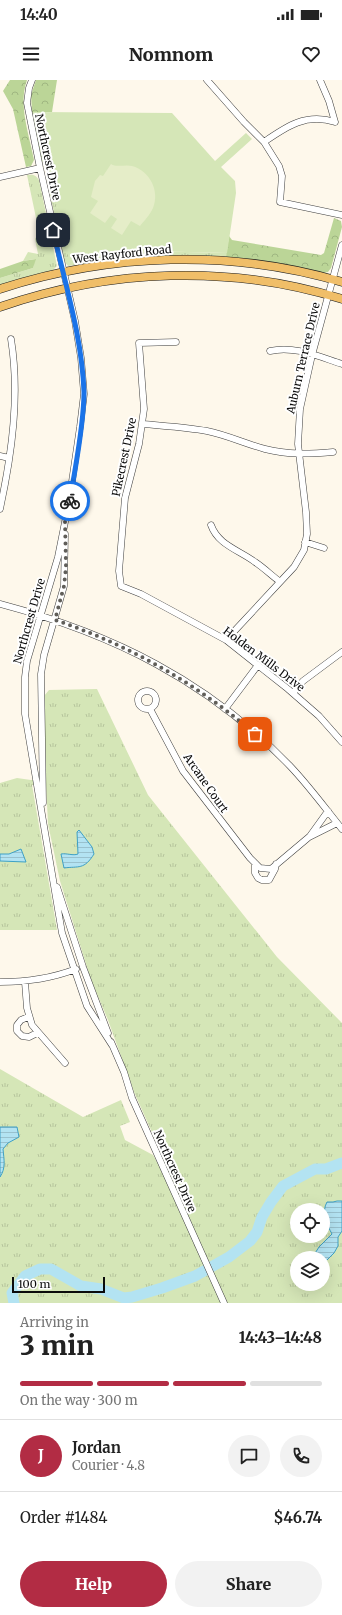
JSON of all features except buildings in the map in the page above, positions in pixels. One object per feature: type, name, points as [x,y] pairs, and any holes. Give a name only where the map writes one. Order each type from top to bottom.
[{"type":"main road","name":"West Rayford Road","points":[[0,289],[25,281],[98,265],[142,260],[186,259],[254,264],[288,269],[342,282]]},
{"type":"main road","points":[[0,306],[67,287],[142,276],[210,276],[280,284],[328,294],[342,299]]},
{"type":"street","name":"Northcrest Drive","points":[[32,80],[27,102],[82,358],[84,394],[65,522],[57,563],[27,661],[24,688],[26,723],[59,920],[74,970],[87,1006],[112,1045]]},
{"type":"street","points":[[207,80],[264,142],[279,166],[282,176],[280,202],[342,215]]},
{"type":"street","points":[[264,142],[288,126],[310,118],[326,119],[335,122],[329,101],[320,80]]},
{"type":"street","points":[[0,177],[40,168]]},
{"type":"street","name":"Auburn Terrace Drive","points":[[226,640],[279,581],[294,567],[304,550],[307,534],[298,444],[300,409],[312,355],[342,245]]},
{"type":"street","points":[[0,509],[13,426],[16,377],[11,339]]},
{"type":"street","name":"Pikecrest Drive","points":[[121,586],[119,571],[125,498],[143,424],[144,392],[139,343],[176,342]]},
{"type":"street","points":[[270,351],[286,349],[342,364]]},
{"type":"street","points":[[143,424],[206,431],[267,450],[300,454],[333,452]]},
{"type":"street","points":[[0,456],[9,458]]},
{"type":"street","name":"Northcrest Drive","points":[[43,823],[41,674],[44,655],[63,594],[65,578],[65,522]]},
{"type":"street","points":[[211,525],[214,533],[220,540],[255,561],[279,581]]},
{"type":"street","points":[[306,542],[324,548]]},
{"type":"street","name":"Holden Mills Drive","points":[[121,586],[142,594],[226,640],[293,692],[319,716],[342,742]]},
{"type":"street","points":[[0,604],[41,615],[107,639],[161,666],[225,709],[290,766],[342,829]]},
{"type":"street","points":[[293,692],[309,676],[342,652]]},
{"type":"street","points":[[225,709],[258,665]]},
{"type":"street","name":"Arcane Court","points":[[150,709],[183,771],[255,863],[255,873],[258,878],[262,880],[269,880],[273,874],[276,864],[309,837],[328,811]]},
{"type":"street","name":"Arcane Court","points":[[309,837],[337,823]]},
{"type":"street","points":[[319,825],[323,831]]},
{"type":"street","points":[[255,863],[260,868],[266,869],[271,869],[276,864]]},
{"type":"street","name":"Northcrest Drive","points":[[52,871],[83,967],[112,1045],[124,1072],[132,1098],[224,1303]]},
{"type":"street","points":[[0,982],[25,982],[52,977],[83,967]]},
{"type":"street","points":[[25,982],[28,1017],[37,1033],[65,1063]]},
{"type":"street","points":[[28,1017],[21,1020],[17,1025],[17,1031],[22,1036],[29,1037],[37,1033]]},
{"type":"green space","points":[[10,80],[27,80],[24,109],[34,160],[31,166],[26,167],[13,109],[3,91]]},
{"type":"green space","points":[[36,80],[57,80],[52,112],[32,112],[31,95]]},
{"type":"green space","points":[[32,112],[36,112],[47,163],[42,161]]},
{"type":"green space","points":[[36,112],[172,113],[215,161],[246,133],[252,139],[221,167],[235,181],[236,193],[227,253],[146,251],[69,260]]},
{"type":"green space","points":[[111,164],[116,166],[132,166],[144,172],[152,182],[155,195],[153,208],[145,220],[140,226],[131,221],[122,235],[111,228],[117,219],[111,215],[105,223],[90,213],[98,201],[91,197],[95,181],[100,175],[103,176]]},
{"type":"green space","points":[[49,170],[70,260],[146,251],[227,253],[226,257],[159,256],[110,260],[68,266],[64,261],[46,174]]},
{"type":"green space","points":[[27,175],[34,175],[39,180],[57,266],[53,270],[0,285],[0,278],[33,268],[35,259],[23,261],[28,252],[38,254],[35,239],[39,232]]},
{"type":"green space","points":[[334,218],[341,221],[342,227],[331,268],[328,272],[323,273],[254,260],[226,257],[229,236],[232,240],[321,255],[324,253]]},
{"type":"green space","points":[[36,259],[33,268],[0,278],[0,269],[23,261]]},
{"type":"green space","points":[[97,689],[148,795],[277,957],[342,1023],[342,1303],[0,1303],[0,1069],[83,1117],[121,1100],[130,1122],[120,1126],[125,1140],[153,1155],[157,1162],[164,1159],[134,1092],[108,1020],[91,980],[60,881],[48,824],[46,784],[32,785],[57,930],[0,930],[0,783],[17,778],[31,780],[46,779],[44,696],[49,690]]},
{"type":"water","points":[[79,830],[92,847],[94,854],[84,865],[64,868],[61,854],[78,854],[77,832]]},
{"type":"water","points":[[21,849],[26,862],[0,861],[0,854],[9,854]]},
{"type":"water","points":[[0,1127],[17,1127],[19,1137],[8,1143],[3,1149],[4,1167],[0,1177]]},
{"type":"water","points":[[342,1201],[342,1231],[338,1237],[338,1246],[330,1257],[330,1251],[316,1251],[323,1243],[330,1243],[330,1236],[332,1234],[330,1230],[330,1203],[326,1203]]},
{"type":"waterway","points":[[14,1303],[12,1293],[25,1276],[40,1269],[51,1269],[81,1286],[101,1289],[124,1298],[162,1288],[195,1276],[229,1257],[250,1241],[257,1232],[262,1217],[283,1186],[315,1169],[326,1169],[342,1163]]},
{"type":"way so far","points":[[70,501],[65,522],[66,567],[63,594],[55,620],[107,639],[161,666],[215,701],[255,734]]},
{"type":"route","points":[[53,230],[75,321],[82,358],[84,394],[70,501]]}]
